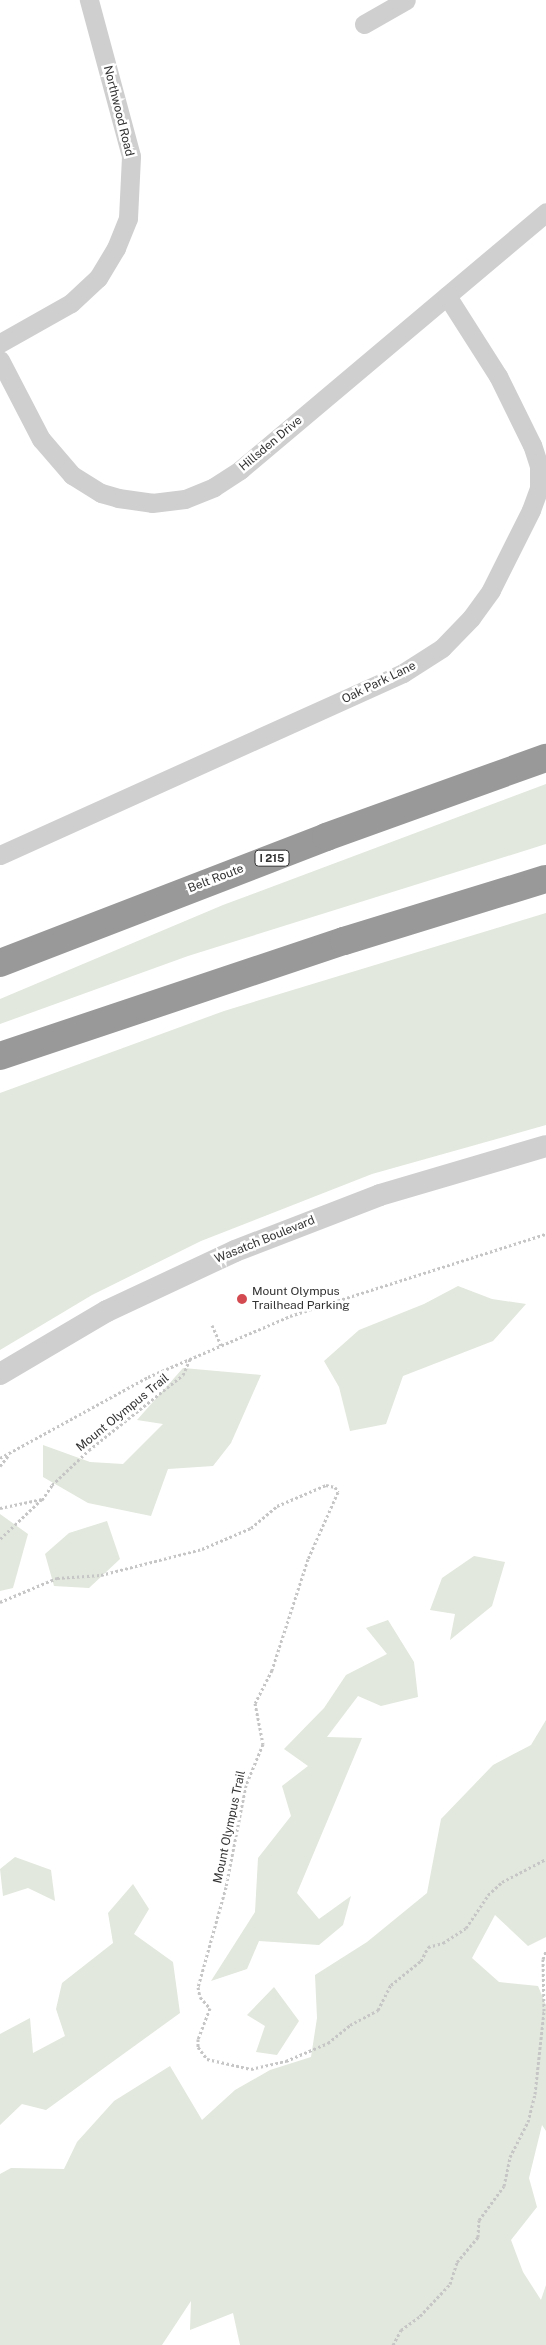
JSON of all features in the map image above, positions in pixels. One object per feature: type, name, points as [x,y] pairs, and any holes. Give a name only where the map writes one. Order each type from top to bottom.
[{"type":"highway","name":"Belt Route","points":[[0,963],[326,837],[546,758]]},
{"type":"highway","points":[[0,1056],[344,941],[546,879]]},
{"type":"street","name":"Northwood Road","points":[[0,343],[71,303],[98,278],[116,248],[128,218],[130,156],[89,0]]},
{"type":"street","points":[[364,24],[406,0]]},
{"type":"street","name":"Hillsden Drive","points":[[0,362],[42,439],[72,475],[101,493],[118,498],[168,502],[200,494],[240,470],[546,212]]},
{"type":"street","name":"Oak Park Lane","points":[[0,855],[403,673],[442,648],[471,618],[491,590],[536,499],[539,466],[532,445],[498,376],[447,296]]},
{"type":"street","name":"Wasatch Boulevard","points":[[0,1374],[107,1311],[271,1236],[380,1195],[546,1146]]},
{"type":"path","points":[[0,1458],[148,1377],[290,1316],[546,1234]]},
{"type":"path","points":[[212,1325],[221,1345]]},
{"type":"path","name":"Mount Olympus Trail","points":[[0,1539],[42,1500],[52,1485],[89,1450],[184,1375],[190,1359]]},
{"type":"path","points":[[0,1466],[10,1454]]},
{"type":"path","name":"Mount Olympus Trail","points":[[0,1602],[57,1578],[101,1575],[202,1550],[252,1528],[277,1506],[326,1485],[335,1487],[338,1492],[308,1559],[272,1670],[255,1703],[263,1744],[246,1785],[226,1887],[198,1987],[200,1997],[210,2008],[198,2039],[198,2047],[206,2059],[251,2069],[286,2061],[328,2044],[350,2025],[378,2010],[391,1985],[421,1961],[428,1947],[443,1943],[466,1928],[488,1895],[502,1882],[546,1859]]},
{"type":"path","points":[[0,1508],[27,1504],[39,1498],[42,1500]]},
{"type":"path","points":[[393,2345],[401,2330],[420,2316],[450,2284],[457,2262],[478,2237],[480,2220],[504,2186],[510,2157],[528,2122],[535,2094],[544,2011],[543,1959],[546,1951]]},
{"type":"shaded area","points":[[546,784],[546,844],[188,956],[0,1024],[0,999],[223,905]]},
{"type":"shaded area","points":[[546,913],[546,1125],[372,1174],[201,1241],[92,1295],[0,1350],[0,1093],[224,1011]]},
{"type":"shaded area","points":[[458,1286],[492,1299],[526,1304],[493,1341],[403,1376],[386,1424],[350,1431],[339,1387],[324,1361],[359,1330],[424,1304]]},
{"type":"shaded area","points":[[183,1368],[261,1375],[231,1443],[213,1466],[168,1469],[151,1516],[88,1503],[43,1477],[43,1445],[90,1462],[123,1464],[163,1424],[137,1420]]},
{"type":"shaded area","points":[[0,1514],[28,1534],[13,1588],[0,1591]]},
{"type":"shaded area","points":[[107,1521],[120,1559],[89,1588],[54,1586],[45,1554],[69,1533]]},
{"type":"shaded area","points":[[474,1556],[505,1562],[492,1606],[450,1640],[455,1614],[430,1610],[442,1578]]},
{"type":"shaded area","points":[[388,1620],[414,1662],[418,1697],[381,1706],[358,1696],[327,1737],[362,1738],[297,1893],[319,1919],[351,1896],[343,1925],[319,1945],[259,1941],[247,1969],[211,1981],[255,1912],[258,1858],[291,1816],[282,1786],[308,1766],[284,1749],[324,1708],[346,1675],[387,1654],[366,1628]]},
{"type":"shaded area","points":[[546,1720],[546,1937],[528,1946],[495,1915],[472,1958],[499,1982],[538,1986],[546,2005],[546,2131],[542,2125],[529,2178],[537,2207],[511,2240],[523,2272],[541,2300],[546,2285],[546,2345],[240,2345],[233,2313],[190,2330],[191,2301],[162,2345],[0,2345],[0,2174],[11,2168],[64,2169],[77,2142],[114,2101],[170,2066],[202,2120],[235,2090],[270,2070],[311,2057],[317,2018],[315,1975],[367,1942],[427,1893],[441,1819],[493,1765],[531,1745]]},
{"type":"shaded area","points":[[15,1857],[51,1870],[55,1901],[28,1888],[3,1896],[0,1869]]},
{"type":"shaded area","points":[[133,1884],[149,1909],[134,1934],[173,1962],[180,2013],[46,2110],[22,2104],[0,2125],[0,2034],[30,2018],[33,2053],[65,2036],[56,2009],[62,1983],[113,1943],[108,1913]]},
{"type":"shaded area","points":[[274,1987],[299,2021],[277,2055],[256,2052],[265,2026],[247,2015]]},
{"type":"place","name":"Mount Olympus Trailhead Parking","points":[[242,1299]]}]
